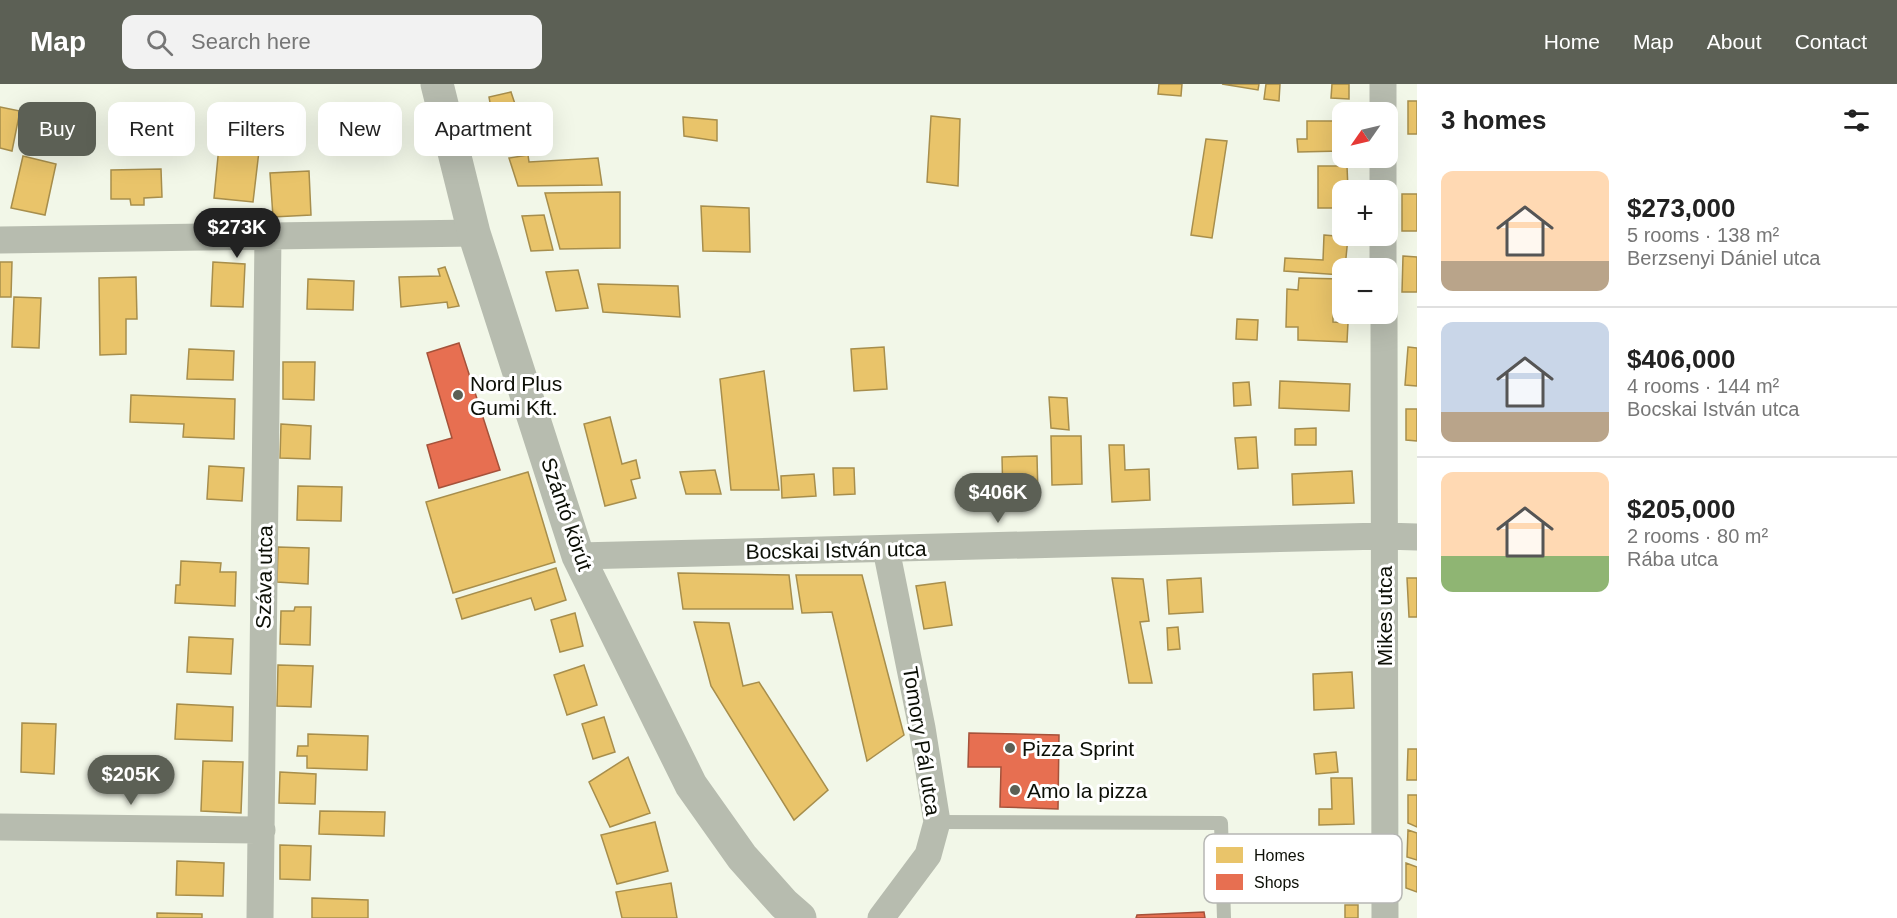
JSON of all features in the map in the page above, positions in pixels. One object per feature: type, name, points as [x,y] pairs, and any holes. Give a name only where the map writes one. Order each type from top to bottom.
[{"type":"street","name":"Szántó körút","points":[[437,84],[474,233],[578,556],[691,785],[742,857],[786,913]]},
{"type":"street","points":[[1383,84],[1383,102]]},
{"type":"street","points":[[0,240],[474,233]]},
{"type":"street","name":"Száva utca","points":[[261,918],[268,236]]},
{"type":"street","name":"Mikes utca","points":[[1384,324],[1385,834]]},
{"type":"street","name":"Bocskai István utca","points":[[578,556],[1417,537]]},
{"type":"street","name":"Tomory Pál utca","points":[[882,918],[928,855],[937,822],[924,739],[886,549]]},
{"type":"street","points":[[0,827],[262,830]]},
{"type":"street","name":"Mikes utca","points":[[1385,903],[1385,918]]},
{"type":"lane","points":[[937,822],[1221,823],[1221,834]]},
{"type":"lane","points":[[1224,903],[1224,918]]},
{"type":"building: Homes","points":[[1159,84],[1182,84],[1181,96],[1158,94]]},
{"type":"building: Homes","points":[[1222,84],[1259,84],[1258,90]]},
{"type":"building: Homes","points":[[1266,84],[1280,84],[1279,101],[1264,99]]},
{"type":"building: Homes","points":[[1332,84],[1349,84],[1349,99],[1331,98]]},
{"type":"building: Homes","points":[[511,92],[514,102],[490,102],[489,97]]},
{"type":"building: Homes","points":[[1408,101],[1417,101],[1417,134],[1408,134]]},
{"type":"building: Homes","points":[[0,107],[18,111],[12,151],[0,148]]},
{"type":"building: Homes","points":[[931,116],[960,119],[958,186],[927,182]]},
{"type":"building: Homes","points":[[683,117],[717,120],[717,141],[684,136]]},
{"type":"building: Homes","points":[[1307,121],[1332,121],[1332,151],[1298,152],[1297,139],[1307,139]]},
{"type":"building: Homes","points":[[1206,139],[1227,141],[1212,238],[1191,235]]},
{"type":"building: Homes","points":[[23,156],[56,164],[45,215],[11,208]]},
{"type":"building: Homes","points":[[218,156],[258,156],[253,202],[214,198]]},
{"type":"building: Homes","points":[[528,156],[529,162],[598,158],[602,185],[518,186],[509,158]]},
{"type":"building: Homes","points":[[1318,166],[1347,168],[1348,180],[1332,180],[1332,208],[1318,208]]},
{"type":"building: Homes","points":[[161,169],[162,197],[144,198],[144,205],[131,205],[130,199],[111,199],[111,170]]},
{"type":"building: Homes","points":[[309,171],[311,215],[273,217],[270,173]]},
{"type":"building: Homes","points":[[620,192],[620,248],[560,249],[545,193]]},
{"type":"building: Homes","points":[[1402,194],[1417,194],[1417,231],[1402,231]]},
{"type":"building: Homes","points":[[701,206],[749,208],[750,252],[703,251]]},
{"type":"building: Homes","points":[[544,215],[553,250],[531,251],[522,216]]},
{"type":"building: Homes","points":[[1324,235],[1332,236],[1332,246],[1347,246],[1346,258],[1332,258],[1332,274],[1284,271],[1285,258],[1323,260]]},
{"type":"building: Homes","points":[[1403,256],[1417,257],[1417,292],[1402,292]]},
{"type":"building: Homes","points":[[0,262],[12,262],[11,297],[0,297]]},
{"type":"building: Homes","points":[[213,262],[245,264],[243,307],[211,306]]},
{"type":"building: Homes","points":[[445,267],[459,306],[448,308],[447,302],[401,307],[399,277],[440,276],[438,269]]},
{"type":"building: Homes","points":[[578,270],[588,308],[556,311],[546,272]]},
{"type":"building: Homes","points":[[136,277],[137,319],[126,319],[126,354],[100,355],[99,278]]},
{"type":"building: Homes","points":[[1299,278],[1332,279],[1332,324],[1348,324],[1347,342],[1298,340],[1298,327],[1286,327],[1287,289],[1298,290]]},
{"type":"building: Homes","points":[[308,279],[354,281],[353,310],[307,309]]},
{"type":"building: Homes","points":[[598,284],[678,286],[680,317],[603,312]]},
{"type":"building: Homes","points":[[14,297],[41,298],[39,348],[12,347]]},
{"type":"building: Homes","points":[[1237,319],[1258,320],[1257,340],[1236,339]]},
{"type":"building: Homes","points":[[884,347],[887,389],[854,391],[851,349]]},
{"type":"building: Homes","points":[[1408,347],[1417,348],[1417,386],[1405,385]]},
{"type":"building: Homes","points":[[189,349],[234,351],[233,380],[187,379]]},
{"type":"building: Homes","points":[[283,362],[315,362],[314,400],[283,399]]},
{"type":"building: Homes","points":[[764,371],[779,490],[731,490],[720,379]]},
{"type":"building: Homes","points":[[1280,381],[1350,384],[1349,411],[1279,408]]},
{"type":"building: Homes","points":[[1249,382],[1251,405],[1234,406],[1233,383]]},
{"type":"building: Homes","points":[[131,395],[235,399],[234,439],[183,437],[184,424],[130,422]]},
{"type":"building: Homes","points":[[1049,397],[1067,398],[1069,430],[1051,428]]},
{"type":"building: Homes","points":[[1406,409],[1417,409],[1417,441],[1406,440]]},
{"type":"building: Homes","points":[[610,417],[622,464],[636,460],[640,478],[631,480],[636,498],[605,506],[584,424]]},
{"type":"building: Homes","points":[[281,424],[311,426],[310,459],[280,458]]},
{"type":"building: Homes","points":[[1316,428],[1316,445],[1295,445],[1295,429]]},
{"type":"building: Homes","points":[[1051,436],[1081,436],[1082,484],[1052,485]]},
{"type":"building: Homes","points":[[1256,437],[1258,468],[1238,469],[1235,438]]},
{"type":"building: Homes","points":[[1109,445],[1124,445],[1125,470],[1149,469],[1150,500],[1112,502]]},
{"type":"building: Homes","points":[[1037,456],[1038,497],[1003,498],[1002,457]]},
{"type":"building: Homes","points":[[209,466],[244,468],[242,501],[207,499]]},
{"type":"building: Homes","points":[[833,468],[854,468],[855,494],[834,495]]},
{"type":"building: Homes","points":[[715,470],[721,494],[686,494],[680,472]]},
{"type":"building: Homes","points":[[1352,471],[1354,503],[1293,505],[1292,474]]},
{"type":"building: Homes","points":[[528,472],[555,562],[453,593],[426,502]]},
{"type":"building: Homes","points":[[814,474],[816,496],[782,498],[781,476]]},
{"type":"building: Homes","points":[[298,486],[342,487],[341,521],[297,520]]},
{"type":"building: Homes","points":[[278,547],[309,548],[308,584],[277,582]]},
{"type":"building: Homes","points":[[181,561],[221,563],[220,572],[236,572],[235,606],[175,603],[176,585],[180,585]]},
{"type":"building: Homes","points":[[556,568],[566,600],[535,610],[531,598],[462,619],[456,599]]},
{"type":"building: Homes","points":[[678,573],[789,575],[793,609],[683,609]]},
{"type":"building: Homes","points":[[796,575],[862,575],[904,735],[867,761],[832,612],[802,613]]},
{"type":"building: Homes","points":[[1112,578],[1143,579],[1149,621],[1140,622],[1152,683],[1129,683]]},
{"type":"building: Homes","points":[[1201,578],[1203,612],[1169,614],[1167,580]]},
{"type":"building: Homes","points":[[1407,578],[1417,578],[1417,617],[1409,617]]},
{"type":"building: Homes","points":[[945,582],[952,625],[924,629],[916,586]]},
{"type":"building: Homes","points":[[295,607],[311,607],[310,645],[280,644],[281,611],[294,611]]},
{"type":"building: Homes","points":[[575,613],[583,646],[560,652],[551,620]]},
{"type":"building: Homes","points":[[694,622],[729,623],[743,686],[759,682],[828,790],[794,820],[711,686]]},
{"type":"building: Homes","points":[[1178,627],[1180,649],[1168,650],[1167,628]]},
{"type":"building: Homes","points":[[189,637],[233,639],[231,674],[187,672]]},
{"type":"building: Homes","points":[[278,665],[313,666],[311,707],[277,706]]},
{"type":"building: Homes","points":[[584,665],[597,705],[567,715],[554,675]]},
{"type":"building: Homes","points":[[1352,672],[1354,708],[1314,710],[1313,674]]},
{"type":"building: Homes","points":[[177,704],[233,707],[232,741],[175,739]]},
{"type":"building: Homes","points":[[604,717],[615,752],[593,759],[582,724]]},
{"type":"building: Homes","points":[[22,723],[56,724],[54,774],[21,772]]},
{"type":"building: Homes","points":[[308,734],[368,736],[367,770],[307,768],[307,756],[297,756],[298,746],[308,746]]},
{"type":"building: Homes","points":[[1408,749],[1417,749],[1417,780],[1407,780]]},
{"type":"building: Homes","points":[[1336,752],[1338,772],[1316,774],[1314,754]]},
{"type":"building: Homes","points":[[628,757],[650,813],[610,827],[589,782]]},
{"type":"building: Homes","points":[[203,761],[243,762],[241,813],[201,811]]},
{"type":"building: Homes","points":[[280,772],[316,774],[315,804],[279,803]]},
{"type":"building: Homes","points":[[1331,778],[1352,778],[1354,824],[1319,825],[1319,809],[1332,809]]},
{"type":"building: Homes","points":[[1408,795],[1417,795],[1417,827],[1408,823]]},
{"type":"building: Homes","points":[[320,811],[385,812],[384,836],[319,834]]},
{"type":"building: Homes","points":[[655,822],[668,871],[617,884],[601,835]]},
{"type":"building: Homes","points":[[1408,830],[1417,833],[1417,860],[1407,857]]},
{"type":"building: Homes","points":[[280,845],[311,846],[310,880],[280,879]]},
{"type":"building: Homes","points":[[177,861],[224,863],[223,896],[176,895]]},
{"type":"building: Homes","points":[[1406,863],[1417,867],[1417,892],[1406,888]]},
{"type":"building: Homes","points":[[671,883],[677,918],[622,918],[616,892]]},
{"type":"building: Homes","points":[[312,898],[368,900],[368,918],[312,918]]},
{"type":"building: Homes","points":[[1345,905],[1358,905],[1358,918],[1345,918]]},
{"type":"building: Homes","points":[[157,913],[202,914],[202,918],[157,918]]},
{"type":"building: Shops","name":"Nord Plus Gumi Kft.","points":[[459,343],[500,470],[439,488],[427,445],[452,438],[427,353]]},
{"type":"building: Shops","points":[[969,733],[1059,735],[1058,809],[1000,807],[1001,767],[968,767]]},
{"type":"building: Shops","points":[[1204,912],[1205,918],[1136,918],[1137,915]]},
{"type":"place","name":"Nord Plus Gumi Kft.","points":[[458,395]]},
{"type":"place","name":"Pizza Sprint","points":[[1010,748]]},
{"type":"place","name":"Amo la pizza","points":[[1015,790]]}]
